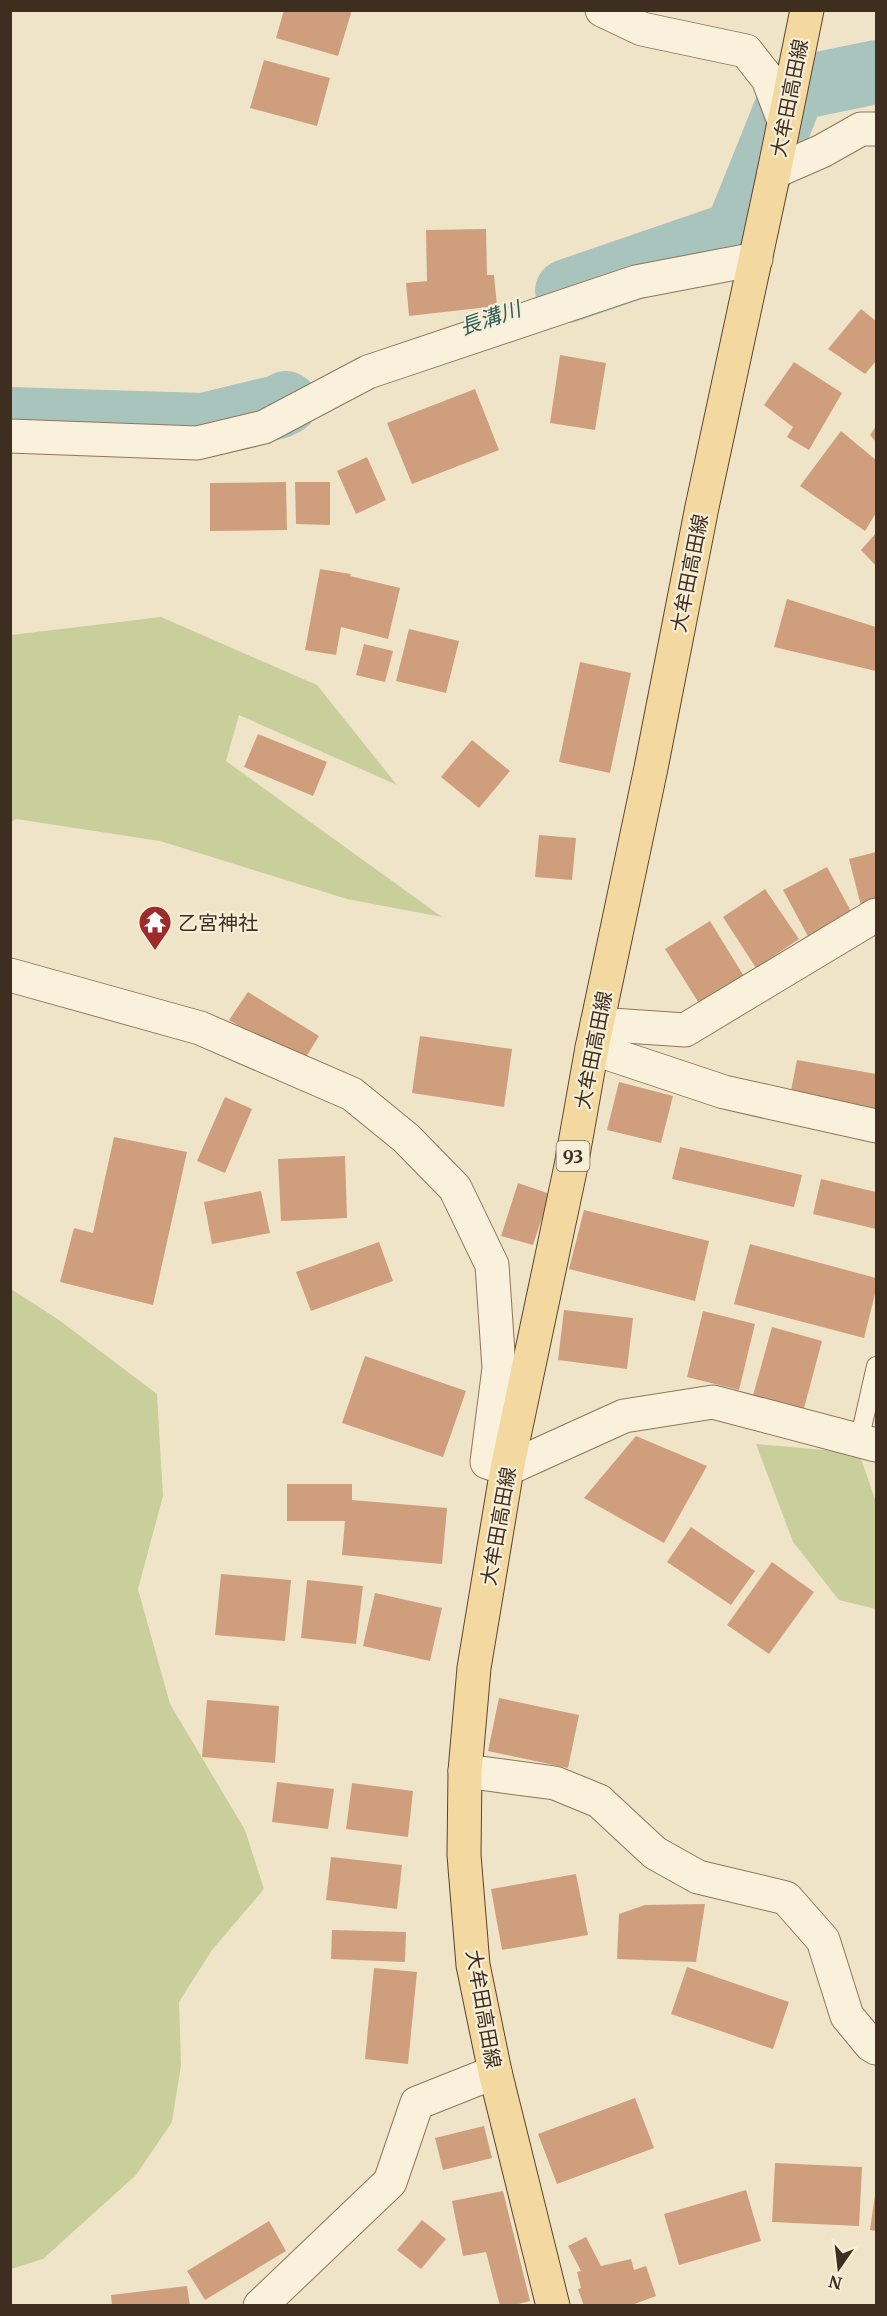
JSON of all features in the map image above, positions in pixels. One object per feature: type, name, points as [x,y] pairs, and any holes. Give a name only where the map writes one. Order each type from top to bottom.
[{"type":"main road","name":"大牟田高田線","points":[[554,2306],[495,2072],[474,1965],[464,1854],[465,1771],[474,1668],[507,1469],[571,1166],[594,1036],[651,768],[702,507],[807,10]]},
{"type":"street","points":[[602,10],[642,29],[746,51],[768,79],[784,121]]},
{"type":"street","points":[[774,172],[822,151],[861,129],[876,129]]},
{"type":"street","points":[[10,436],[197,442],[264,427],[368,372],[636,282],[756,259]]},
{"type":"street","points":[[594,1036],[685,1030],[876,915]]},
{"type":"street","points":[[10,975],[200,1028],[352,1094],[406,1138],[455,1188],[492,1265],[499,1368],[487,1462],[507,1469],[624,1416],[713,1402],[868,1443]]},
{"type":"street","points":[[594,1036],[724,1092],[876,1126]]},
{"type":"street","points":[[465,1771],[555,1783],[599,1801],[655,1853],[698,1876],[786,1899],[823,1940],[847,2016],[876,2048]]},
{"type":"street","points":[[260,2306],[390,2182],[417,2103],[495,2072]]},
{"type":"lane","points":[[868,1443],[876,1366]]},
{"type":"green space","points":[[161,617],[317,685],[397,785],[239,715],[226,761],[442,917],[347,899],[160,841],[16,819],[11,822],[11,635]]},
{"type":"green space","points":[[11,1289],[59,1320],[157,1394],[163,1496],[138,1589],[170,1704],[245,1830],[264,1889],[212,1950],[179,2002],[181,2065],[172,2122],[136,2175],[43,2259],[11,2269]]},
{"type":"green space","points":[[756,1444],[859,1453],[876,1502],[876,1609],[839,1600],[793,1542]]},
{"type":"building","points":[[284,10],[352,10],[338,56],[276,38]]},
{"type":"building","points":[[264,60],[330,78],[317,126],[250,108]]},
{"type":"building","points":[[486,229],[487,275],[494,275],[497,306],[409,316],[406,283],[427,281],[426,230]]},
{"type":"building","points":[[861,309],[876,321],[876,361],[865,374],[828,349]]},
{"type":"building","points":[[560,355],[606,363],[595,430],[550,423]]},
{"type":"building","points":[[794,362],[842,393],[809,450],[787,437],[793,427],[764,405]]},
{"type":"building","points":[[475,389],[499,450],[412,484],[387,423]]},
{"type":"building","points":[[876,426],[876,442],[870,435]]},
{"type":"building","points":[[841,431],[876,460],[876,513],[865,531],[800,486]]},
{"type":"building","points":[[367,457],[386,500],[356,514],[337,471]]},
{"type":"building","points":[[286,482],[287,530],[210,531],[210,483]]},
{"type":"building","points":[[295,482],[330,482],[330,525],[296,524]]},
{"type":"building","points":[[876,533],[876,566],[861,550]]},
{"type":"building","points":[[320,569],[351,574],[350,576],[400,588],[388,639],[341,627],[336,655],[305,650]]},
{"type":"building","points":[[787,599],[876,627],[876,671],[774,647]]},
{"type":"building","points":[[409,629],[459,641],[446,693],[396,681]]},
{"type":"building","points":[[364,644],[393,651],[385,682],[356,675]]},
{"type":"building","points":[[580,662],[631,673],[610,773],[559,762]]},
{"type":"building","points":[[258,734],[327,762],[313,796],[244,767]]},
{"type":"building","points":[[472,740],[510,771],[479,808],[441,777]]},
{"type":"building","points":[[539,835],[576,838],[572,880],[535,877]]},
{"type":"building","points":[[876,852],[876,902],[861,906],[849,859]]},
{"type":"building","points":[[827,867],[853,915],[809,938],[783,890]]},
{"type":"building","points":[[765,889],[799,939],[756,968],[723,917]]},
{"type":"building","points":[[710,921],[745,978],[700,1005],[665,949]]},
{"type":"building","points":[[248,992],[319,1036],[301,1065],[229,1020]]},
{"type":"building","points":[[420,1036],[512,1049],[504,1107],[412,1093]]},
{"type":"building","points":[[797,1060],[876,1074],[876,1112],[790,1096]]},
{"type":"building","points":[[619,1082],[673,1096],[661,1143],[607,1130]]},
{"type":"building","points":[[225,1097],[252,1109],[225,1173],[197,1161]]},
{"type":"building","points":[[114,1137],[187,1152],[153,1305],[60,1282],[74,1228],[93,1233]]},
{"type":"building","points":[[680,1147],[802,1175],[794,1207],[672,1179]]},
{"type":"building","points":[[345,1156],[347,1218],[281,1221],[278,1159]]},
{"type":"building","points":[[821,1179],[876,1192],[876,1229],[813,1214]]},
{"type":"building","points":[[518,1183],[550,1194],[533,1245],[501,1236]]},
{"type":"building","points":[[261,1191],[270,1233],[212,1244],[204,1202]]},
{"type":"building","points":[[584,1210],[709,1241],[695,1301],[569,1269]]},
{"type":"building","points":[[379,1242],[393,1281],[311,1311],[296,1272]]},
{"type":"building","points":[[750,1244],[876,1278],[876,1290],[864,1338],[734,1304]]},
{"type":"building","points":[[564,1310],[633,1318],[627,1369],[558,1360]]},
{"type":"building","points":[[703,1311],[755,1324],[739,1390],[687,1377]]},
{"type":"building","points":[[772,1327],[822,1341],[803,1412],[752,1399]]},
{"type":"building","points":[[365,1356],[466,1391],[443,1457],[342,1423]]},
{"type":"building","points":[[636,1436],[707,1466],[664,1543],[584,1498]]},
{"type":"building","points":[[287,1484],[352,1484],[352,1500],[447,1508],[442,1564],[342,1555],[345,1521],[287,1521]]},
{"type":"building","points":[[691,1527],[755,1571],[731,1605],[667,1562]]},
{"type":"building","points":[[772,1562],[814,1592],[769,1654],[727,1625]]},
{"type":"building","points":[[221,1574],[291,1580],[285,1641],[215,1635]]},
{"type":"building","points":[[307,1580],[363,1586],[356,1644],[301,1638]]},
{"type":"building","points":[[375,1593],[442,1608],[430,1661],[363,1646]]},
{"type":"building","points":[[499,1698],[579,1715],[568,1768],[488,1751]]},
{"type":"building","points":[[207,1700],[279,1706],[275,1763],[202,1757]]},
{"type":"building","points":[[277,1782],[334,1789],[328,1829],[272,1822]]},
{"type":"building","points":[[352,1783],[413,1791],[408,1837],[346,1829]]},
{"type":"building","points":[[331,1857],[402,1865],[397,1909],[326,1900]]},
{"type":"building","points":[[576,1874],[588,1935],[502,1950],[491,1889]]},
{"type":"building","points":[[705,1904],[696,1962],[617,1959],[619,1914],[645,1905]]},
{"type":"building","points":[[332,1930],[406,1932],[405,1962],[331,1959]]},
{"type":"building","points":[[687,1967],[789,2002],[773,2049],[671,2014]]},
{"type":"building","points":[[374,1968],[417,1972],[408,2064],[365,2059]]},
{"type":"building","points":[[635,2098],[654,2148],[557,2184],[538,2134]]},
{"type":"building","points":[[484,2126],[492,2158],[443,2170],[435,2138]]},
{"type":"building","points":[[775,2163],[862,2167],[859,2226],[772,2222]]},
{"type":"building","points":[[746,2190],[761,2241],[679,2265],[664,2214]]},
{"type":"building","points":[[503,2191],[530,2301],[511,2306],[500,2306],[486,2252],[463,2256],[452,2201]]},
{"type":"building","points":[[876,2196],[876,2231],[870,2230]]},
{"type":"building","points":[[422,2220],[446,2239],[421,2269],[397,2250]]},
{"type":"building","points":[[269,2221],[286,2251],[205,2300],[187,2271]]},
{"type":"building","points":[[586,2237],[601,2266],[631,2259],[634,2270],[646,2266],[656,2296],[629,2306],[584,2306],[578,2289],[581,2288],[577,2272],[581,2271],[568,2246]]},
{"type":"building","points":[[187,2286],[190,2306],[112,2306],[111,2295]]},
{"type":"waterway","name":"長溝川","points":[[567,291],[736,233],[794,89],[876,72]]},
{"type":"waterway","name":"長溝川","points":[[10,419],[203,425],[278,407],[286,403]]},
{"type":"place","name":"乙宮神社","points":[[155,951]]}]
